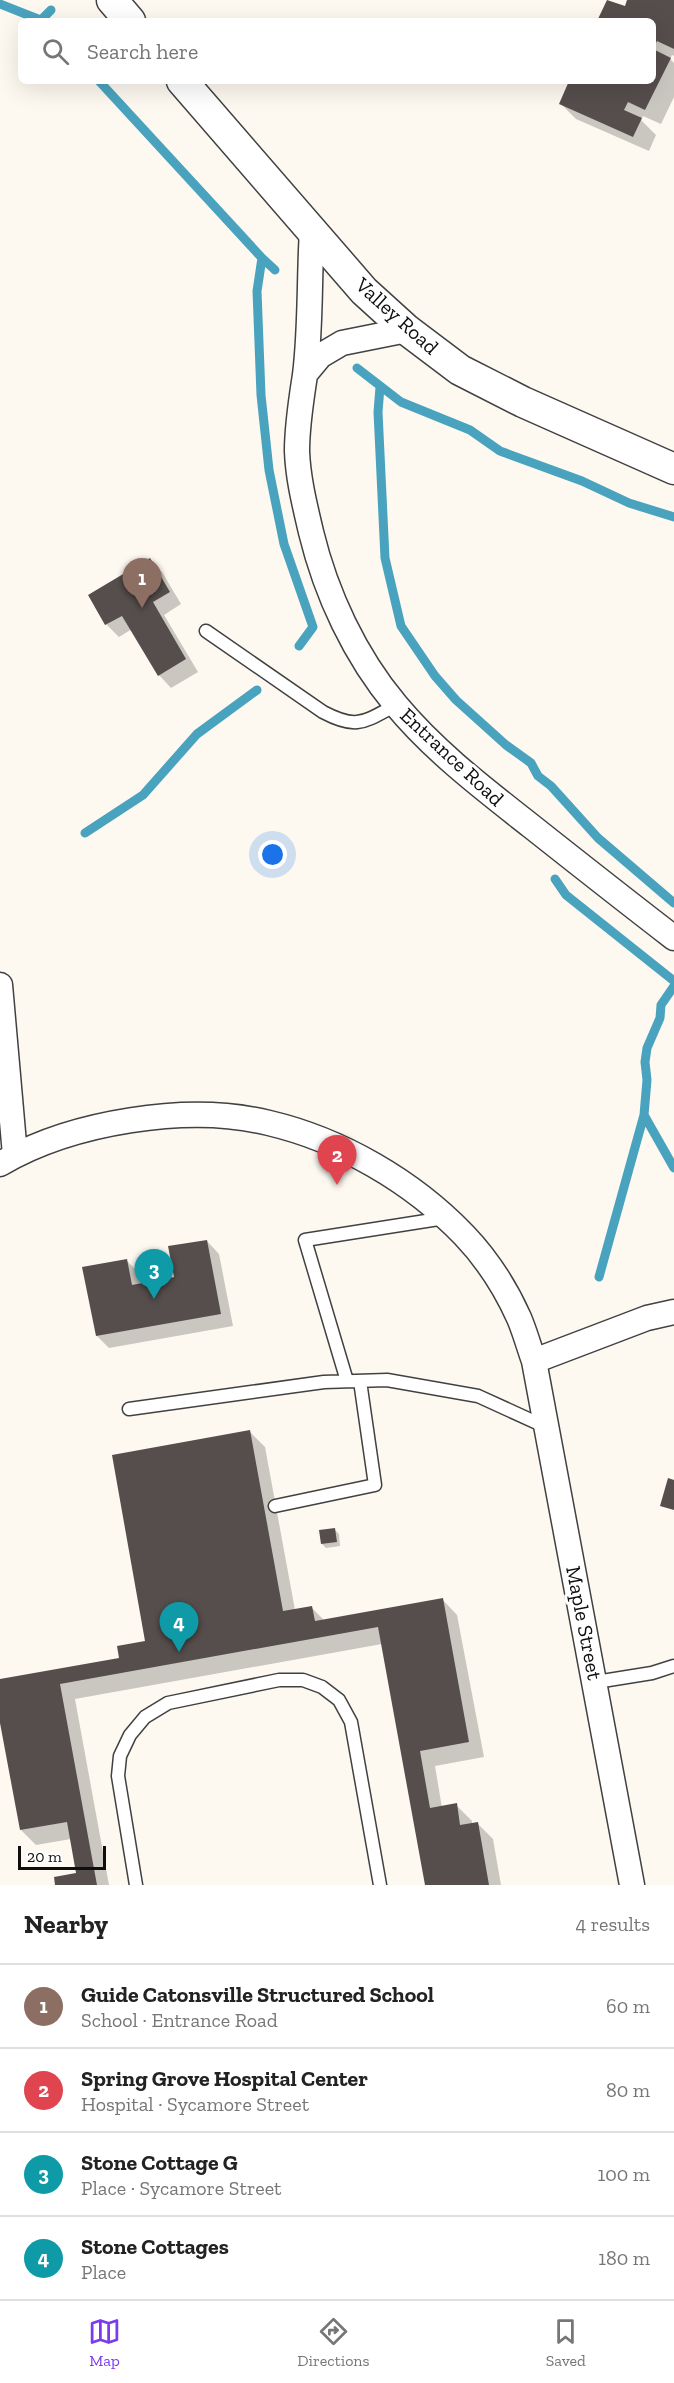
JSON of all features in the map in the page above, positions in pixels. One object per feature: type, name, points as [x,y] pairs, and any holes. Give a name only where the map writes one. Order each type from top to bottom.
[{"type":"street","points":[[112,0],[127,18]]},
{"type":"street","name":"Valley Road","points":[[185,84],[364,291],[407,330],[460,370],[523,402],[674,469]]},
{"type":"street","name":"Entrance Road","points":[[312,230],[305,374],[299,404],[297,453],[303,497],[314,545],[327,586],[345,624],[368,665],[396,705],[436,748],[488,792],[674,938]]},
{"type":"street","points":[[305,374],[320,356],[342,343],[407,330]]},
{"type":"street","points":[[0,986],[8,1160]]},
{"type":"street","name":"Maple Street","points":[[8,1160],[72,1133],[165,1116],[218,1116],[268,1123],[323,1141],[373,1164],[419,1196],[465,1235],[498,1279],[519,1318],[534,1361],[596,1682],[632,1885]]},
{"type":"street","points":[[534,1361],[647,1317],[674,1312]]},
{"type":"lane","points":[[206,631],[338,720],[351,723],[365,721],[396,705]]},
{"type":"lane","points":[[275,1506],[375,1485],[354,1381],[305,1240],[445,1218]]},
{"type":"lane","points":[[129,1409],[324,1382],[387,1380],[478,1396],[548,1427]]},
{"type":"lane","points":[[596,1682],[652,1673],[674,1665]]},
{"type":"lane","points":[[136,1885],[118,1776],[120,1756],[130,1735],[145,1717],[168,1703],[279,1680],[303,1680],[322,1687],[339,1700],[351,1722],[380,1885]]},
{"type":"building","points":[[607,0],[625,6],[627,0],[674,0],[674,49],[657,41],[656,43],[656,18],[598,18]]},
{"type":"building","points":[[656,50],[671,58],[645,110],[628,102],[624,110],[642,118],[633,137],[559,104],[568,84],[656,84]]},
{"type":"building","points":[[150,558],[170,592],[153,602],[186,659],[158,676],[122,616],[105,625],[88,595]]},
{"type":"building","points":[[207,1240],[221,1314],[96,1336],[82,1267],[127,1259],[132,1285],[174,1277],[168,1246]]},
{"type":"building","points":[[250,1430],[283,1611],[312,1606],[315,1621],[443,1598],[469,1742],[420,1751],[430,1808],[457,1803],[460,1825],[478,1822],[489,1885],[425,1885],[378,1627],[60,1684],[97,1885],[55,1885],[54,1877],[76,1873],[67,1822],[20,1830],[0,1723],[0,1679],[119,1658],[117,1646],[145,1641],[112,1455]]},
{"type":"building","points":[[668,1478],[674,1480],[674,1510],[660,1506]]},
{"type":"building","points":[[335,1528],[337,1542],[321,1544],[319,1530]]},
{"type":"waterway","points":[[0,4],[35,18]]},
{"type":"waterway","points":[[43,18],[51,10]]},
{"type":"waterway","points":[[102,84],[275,270]]},
{"type":"waterway","points":[[262,258],[257,291],[261,395],[269,470],[284,544],[313,627],[299,646]]},
{"type":"waterway","points":[[357,368],[401,402],[470,430],[500,451],[582,481],[629,503],[674,517]]},
{"type":"waterway","points":[[380,387],[378,412],[385,558],[401,626],[435,676],[456,700],[506,745],[531,763],[538,776],[551,786],[598,838],[674,903]]},
{"type":"waterway","points":[[85,833],[143,795],[197,734],[257,690]]},
{"type":"waterway","points":[[555,879],[566,895],[674,981]]},
{"type":"waterway","points":[[599,1277],[644,1115],[647,1048],[660,1018],[661,1005],[674,986]]},
{"type":"waterway","points":[[644,1115],[674,1168]]},
{"type":"place","name":"Guide Catonsville Structured School","points":[[142,608]]},
{"type":"place","name":"Spring Grove Hospital Center","points":[[337,1185]]},
{"type":"place","name":"Stone Cottage G","points":[[154,1299]]},
{"type":"place","name":"Stone Cottages","points":[[179,1652]]}]
